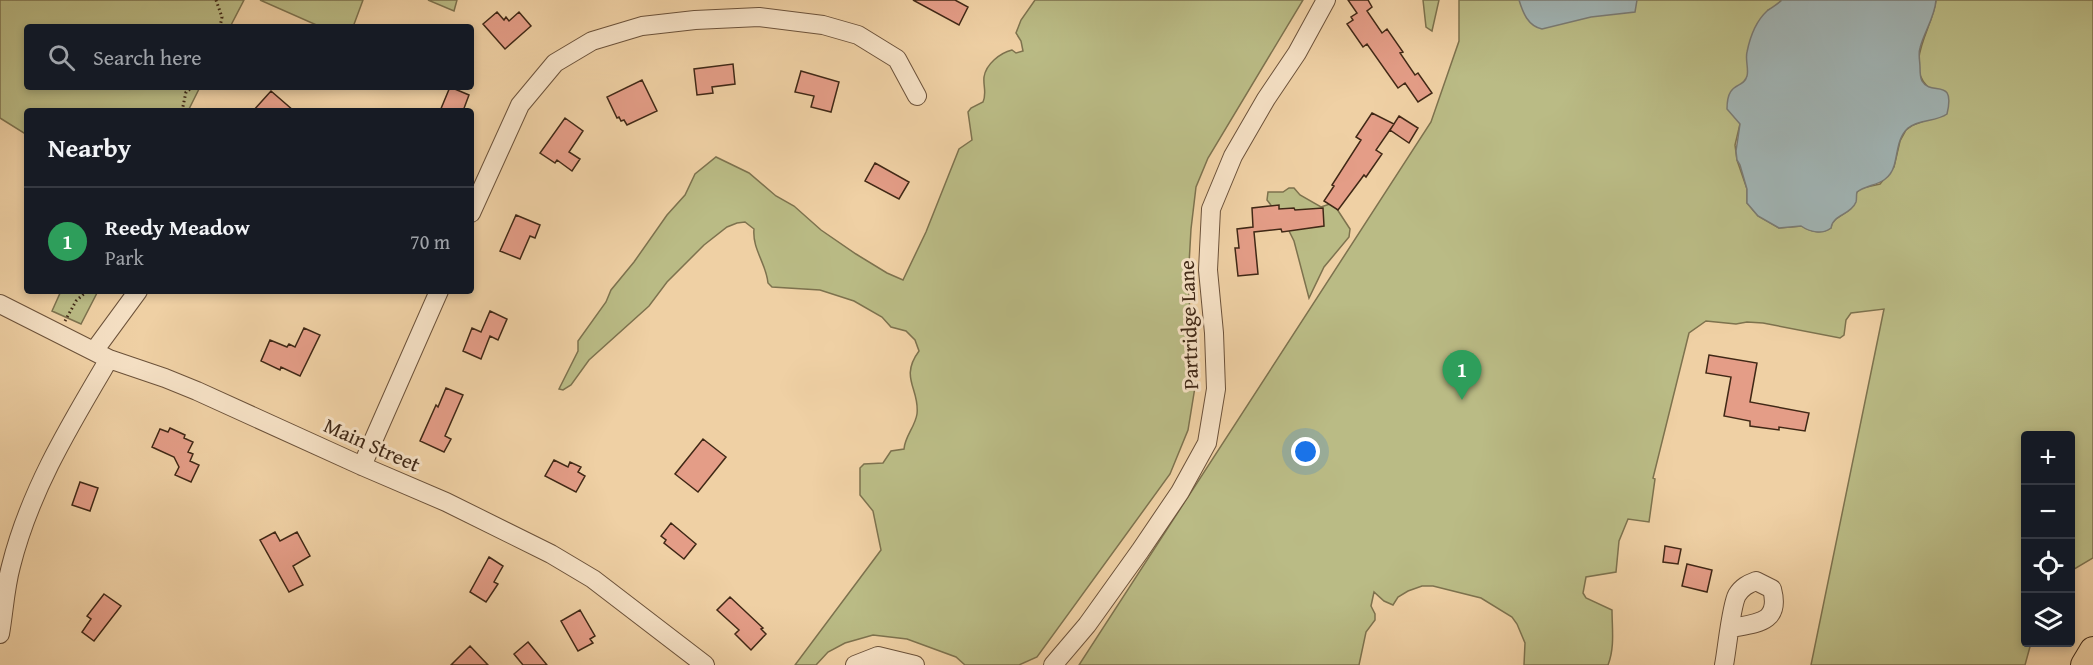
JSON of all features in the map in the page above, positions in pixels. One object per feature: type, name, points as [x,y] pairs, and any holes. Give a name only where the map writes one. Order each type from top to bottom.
[{"type":"highway","points":[[2084,665],[2093,650]]},
{"type":"street","name":"Partridge Lane","points":[[1053,665],[1087,625],[1140,551],[1180,492],[1207,442],[1216,389],[1208,270],[1211,209],[1233,156],[1266,99],[1297,53],[1326,0]]},
{"type":"street","points":[[474,206],[520,105],[555,63],[592,41],[642,26],[695,20],[759,17],[823,25],[858,35],[897,59],[918,96]]},
{"type":"street","points":[[0,634],[10,566],[30,504],[101,355],[136,294]]},
{"type":"street","points":[[362,466],[438,294]]},
{"type":"street","name":"Main Street","points":[[0,304],[101,355],[197,391],[446,502],[550,554],[593,579],[705,665]]},
{"type":"street","points":[[1724,665],[1731,628]]},
{"type":"street","points":[[855,665],[878,656],[915,665]]},
{"type":"path","points":[[216,0],[222,17],[221,24]]},
{"type":"path","points":[[183,108],[186,92],[189,90]]},
{"type":"path","points":[[61,334],[76,301],[84,294]]},
{"type":"green space","points":[[0,0],[244,0],[232,24],[24,24],[24,90],[198,90],[190,108],[24,108],[24,133],[0,118]]},
{"type":"green space","points":[[260,0],[363,0],[354,24],[314,24]]},
{"type":"green space","points":[[428,0],[457,0],[454,11]]},
{"type":"green space","points":[[1035,0],[1303,0],[1208,158],[1196,187],[1188,282],[1195,387],[1188,430],[1170,474],[1037,657],[1019,665],[965,665],[956,657],[907,639],[873,635],[845,643],[828,652],[816,665],[795,665],[881,550],[873,511],[860,495],[860,468],[864,464],[883,463],[891,451],[904,449],[917,414],[916,397],[910,376],[913,360],[919,351],[915,340],[906,331],[891,327],[882,317],[854,301],[820,290],[772,287],[768,283],[757,250],[754,229],[745,222],[737,223],[727,227],[704,245],[667,282],[649,306],[589,360],[571,385],[563,390],[559,389],[578,351],[578,341],[606,302],[611,290],[667,215],[685,195],[695,174],[716,157],[749,173],[776,196],[794,206],[821,230],[887,273],[903,280],[926,232],[959,149],[972,140],[968,112],[983,102],[985,72],[994,60],[1003,54],[1012,50],[1016,53],[1023,51],[1016,33],[1021,20]]},
{"type":"green space","points":[[1423,0],[1439,0],[1432,31],[1426,27]]},
{"type":"green space","points":[[1459,0],[1782,0],[1768,10],[1735,145],[1737,160],[1747,189],[1747,203],[1758,216],[1779,228],[1802,226],[1820,232],[1831,228],[1836,219],[1848,211],[1857,192],[1862,188],[1880,184],[1894,167],[1900,141],[1906,130],[1924,121],[1927,86],[1918,66],[1919,55],[1936,0],[2093,0],[2093,558],[2075,569],[2075,431],[2021,431],[2021,647],[2030,647],[2025,665],[1811,665],[1884,309],[1851,313],[1846,320],[1844,335],[1840,338],[1747,322],[1736,324],[1706,321],[1689,333],[1653,478],[1655,479],[1649,522],[1628,519],[1619,541],[1616,572],[1586,577],[1583,593],[1586,598],[1612,610],[1612,644],[1608,665],[1524,665],[1525,643],[1512,617],[1481,598],[1433,586],[1422,586],[1398,597],[1393,605],[1374,592],[1371,606],[1375,620],[1366,632],[1359,665],[1079,665],[1431,122],[1459,41]]},
{"type":"green space","points":[[1294,188],[1300,195],[1321,207],[1333,203],[1350,229],[1349,237],[1324,267],[1309,298],[1294,241],[1286,225],[1267,200],[1268,192],[1283,192]]},
{"type":"green space","points":[[60,294],[96,294],[81,324],[52,311]]},
{"type":"shaded area","points":[[1519,0],[1637,0],[1635,12],[1591,17],[1542,29],[1530,22]]},
{"type":"shaded area","points":[[1782,0],[1936,0],[1934,12],[1919,50],[1920,74],[1926,85],[1941,89],[1948,95],[1947,114],[1908,128],[1902,136],[1894,166],[1887,177],[1857,192],[1854,206],[1835,220],[1831,228],[1820,232],[1801,226],[1779,228],[1758,216],[1747,203],[1747,189],[1736,151],[1740,124],[1727,109],[1732,90],[1747,76],[1747,52],[1756,25],[1767,11]]},
{"type":"building","points":[[913,0],[955,0],[968,7],[959,25]]},
{"type":"building","points":[[1348,0],[1368,0],[1372,7],[1367,11],[1382,33],[1387,29],[1415,75],[1418,73],[1432,93],[1418,102],[1405,83],[1398,88],[1367,44],[1363,47],[1347,24],[1357,13]]},
{"type":"building","points":[[497,12],[504,20],[506,17],[509,21],[519,12],[531,26],[505,49],[483,24]]},
{"type":"building","points":[[733,64],[735,84],[712,87],[713,93],[697,95],[694,69]]},
{"type":"building","points":[[801,71],[839,82],[831,112],[811,107],[814,96],[795,92]]},
{"type":"building","points":[[642,80],[657,111],[627,125],[624,120],[617,118],[607,97]]},
{"type":"building","points":[[449,90],[457,90],[469,95],[464,108],[441,108]]},
{"type":"building","points":[[271,91],[291,108],[256,108]]},
{"type":"building","points":[[1372,113],[1394,124],[1376,150],[1382,154],[1338,210],[1324,201],[1361,140],[1356,137]]},
{"type":"building","points":[[1399,116],[1418,128],[1409,143],[1390,130]]},
{"type":"building","points":[[565,118],[583,131],[569,152],[580,159],[572,171],[557,160],[555,163],[540,153]]},
{"type":"building","points":[[875,163],[909,182],[899,199],[865,181]]},
{"type":"building","points":[[1279,205],[1279,209],[1323,208],[1324,226],[1282,232],[1281,229],[1254,232],[1258,274],[1238,276],[1235,248],[1239,248],[1237,229],[1253,227],[1252,208]]},
{"type":"building","points":[[516,215],[540,225],[535,238],[530,236],[520,259],[500,251]]},
{"type":"building","points":[[490,311],[507,319],[498,340],[490,336],[481,359],[463,351],[472,328],[481,332]]},
{"type":"building","points":[[304,328],[320,335],[300,376],[261,361],[270,340],[287,347],[289,344],[295,347]]},
{"type":"building","points":[[1709,355],[1757,363],[1750,402],[1809,413],[1805,431],[1750,426],[1750,421],[1724,416],[1731,377],[1706,373]]},
{"type":"building","points":[[446,388],[463,395],[445,436],[451,439],[444,452],[420,441]]},
{"type":"building","points":[[170,428],[185,435],[184,438],[193,442],[188,452],[193,454],[190,461],[199,465],[191,482],[175,475],[179,467],[174,457],[152,447],[160,429],[168,432]]},
{"type":"building","points":[[703,439],[726,457],[698,492],[675,474]]},
{"type":"building","points":[[554,460],[568,467],[570,462],[581,467],[578,472],[585,476],[576,492],[545,476]]},
{"type":"building","points":[[80,482],[98,488],[90,511],[72,505]]},
{"type":"building","points":[[671,523],[696,544],[684,559],[664,543],[666,540],[661,536]]},
{"type":"building","points":[[275,532],[280,541],[297,532],[310,556],[293,566],[303,585],[289,592],[260,540]]},
{"type":"building","points":[[1665,546],[1681,549],[1678,564],[1663,562]]},
{"type":"building","points":[[489,557],[503,566],[494,582],[498,584],[486,602],[470,592]]},
{"type":"building","points":[[1687,564],[1712,570],[1707,592],[1682,586]]},
{"type":"building","points":[[104,594],[121,606],[94,641],[82,632],[91,619],[87,616]]},
{"type":"building","points":[[730,597],[763,628],[761,629],[766,634],[751,650],[735,634],[739,630],[717,610]]},
{"type":"building","points":[[580,610],[595,636],[590,639],[593,643],[578,651],[561,621]]},
{"type":"building","points":[[528,642],[547,665],[523,665],[514,654]]},
{"type":"building","points":[[470,646],[488,665],[451,665]]},
{"type":"place","name":"Reedy Meadow","points":[[1462,400]]}]
